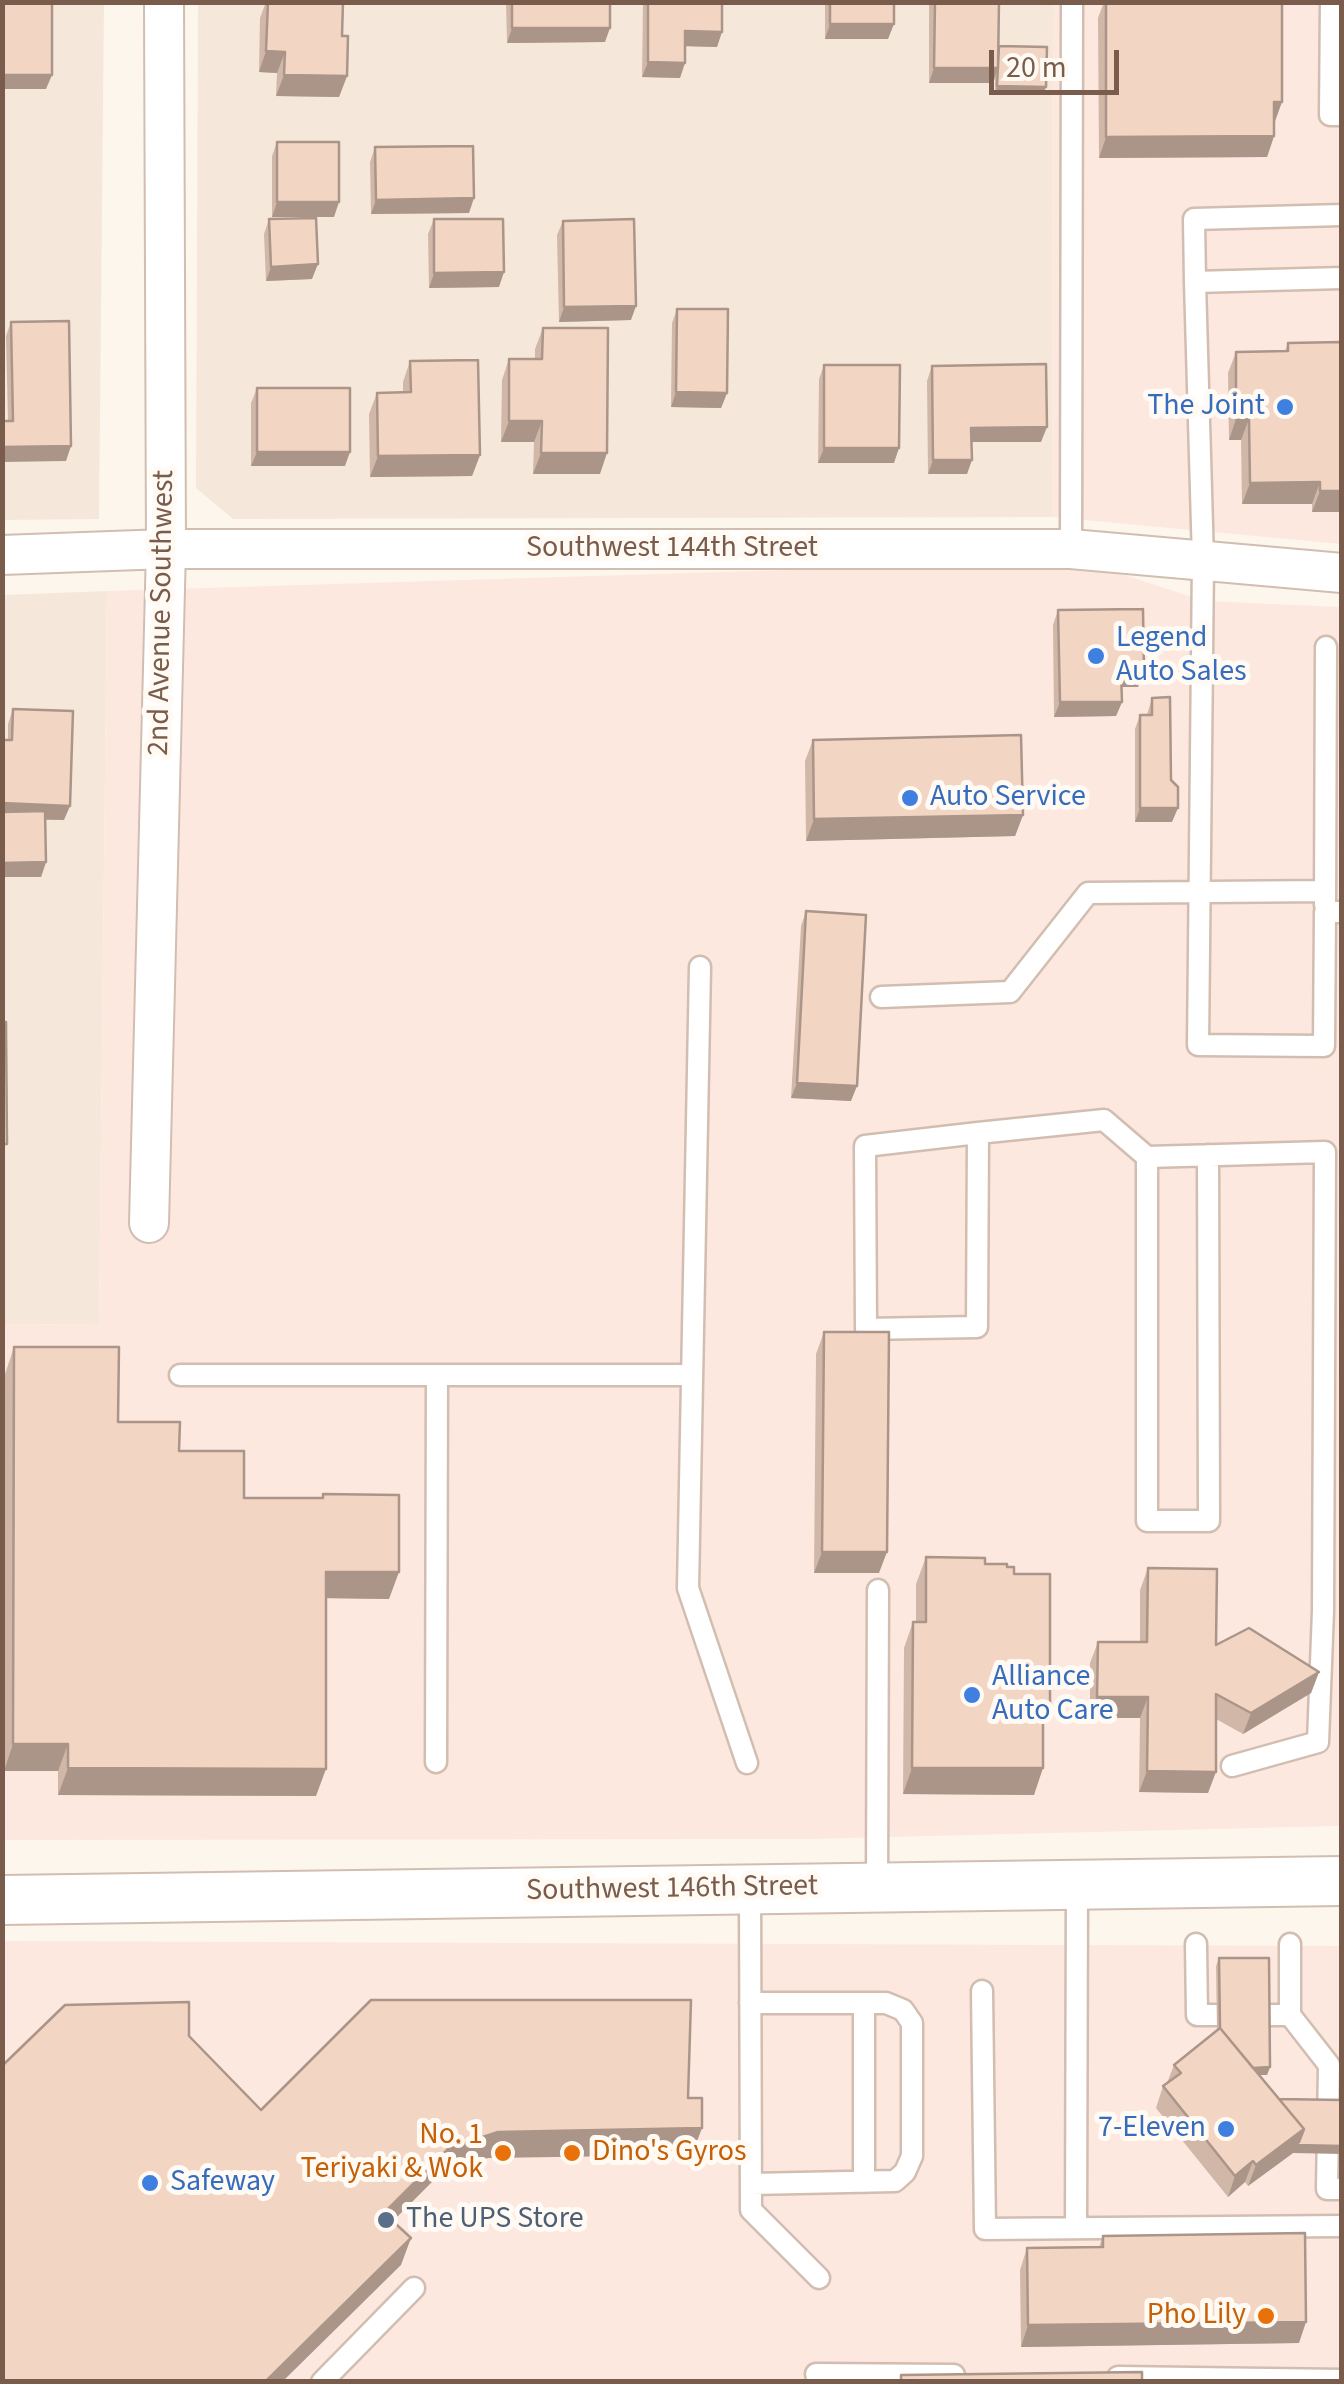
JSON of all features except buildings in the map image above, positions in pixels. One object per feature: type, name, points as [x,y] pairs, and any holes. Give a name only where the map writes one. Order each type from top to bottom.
[{"type":"street","name":"2nd Avenue Southwest","points":[[149,1224],[166,549],[164,2]]},
{"type":"street","name":"Southwest 144th Street","points":[[2,555],[166,549],[1072,549],[1342,573]]},
{"type":"street","name":"Southwest 146th Street","points":[[2,1900],[1342,1881]]},
{"type":"lane","points":[[1072,2],[1072,549]]},
{"type":"lane","points":[[1330,2],[1330,115],[1342,115]]},
{"type":"lane","points":[[1326,647],[1331,905],[1324,1046],[1198,1046],[1202,560],[1194,219],[1342,215]]},
{"type":"lane","points":[[1195,282],[1342,278]]},
{"type":"lane","points":[[881,997],[1010,992],[1088,893],[1198,892],[1331,905]]},
{"type":"lane","points":[[700,967],[688,1588],[748,1762]]},
{"type":"lane","points":[[978,1134],[978,1327],[866,1329],[865,1146],[1104,1120],[1147,1157],[1325,1152],[1332,1611],[1318,1742],[1232,1766]]},
{"type":"lane","points":[[1147,1157],[1147,1520],[1210,1520],[1208,1155]]},
{"type":"lane","points":[[180,1374],[692,1375]]},
{"type":"lane","points":[[436,1762],[437,1374]]},
{"type":"lane","points":[[877,1887],[878,1590]]},
{"type":"lane","points":[[1076,2228],[1077,1884]]},
{"type":"lane","points":[[750,1888],[751,2210],[819,2278]]},
{"type":"lane","points":[[1196,1944],[1197,2015],[1290,2015]]},
{"type":"lane","points":[[1290,1944],[1290,2015],[1335,2065],[1327,2189],[1342,2188]]},
{"type":"lane","points":[[982,1992],[985,2229],[1342,2226]]},
{"type":"lane","points":[[750,2003],[886,2003],[903,2010],[912,2023],[912,2156],[906,2172],[895,2181],[751,2184]]},
{"type":"lane","points":[[864,2004],[864,2182]]},
{"type":"lane","points":[[322,2382],[414,2288]]},
{"type":"lane","points":[[816,2374],[966,2375]]},
{"type":"lane","points":[[1105,2377],[1342,2380]]},
{"type":"shaded area","points":[[2,3],[104,3],[99,519],[3,520]]},
{"type":"shaded area","points":[[198,3],[1053,3],[1052,517],[233,519],[196,488]]},
{"type":"shaded area","points":[[1053,3],[1341,3],[1341,544],[1052,517]]},
{"type":"shaded area","points":[[787,570],[1109,570],[1205,601],[1341,607],[1342,1822],[1338,1826],[808,1839],[3,1840],[3,1324],[99,1325],[107,591]]},
{"type":"shaded area","points":[[107,591],[99,1325],[3,1324],[2,595]]},
{"type":"shaded area","points":[[3,1941],[1341,1946],[1341,2381],[3,2382]]},
{"type":"place","name":"The Joint","points":[[1285,407]]},
{"type":"place","name":"Legend Auto Sales","points":[[1096,656]]},
{"type":"place","name":"Auto Service","points":[[910,798]]},
{"type":"place","name":"Alliance Auto Care","points":[[972,1695]]},
{"type":"place","name":"7-Eleven","points":[[1226,2129]]},
{"type":"place","name":"No. 1 Teriyaki & Wok","points":[[503,2153]]},
{"type":"place","name":"Dino's Gyros","points":[[572,2153]]},
{"type":"place","name":"Safeway","points":[[150,2183]]},
{"type":"place","name":"The UPS Store","points":[[386,2220]]},
{"type":"place","name":"Pho Lily","points":[[1266,2316]]}]
